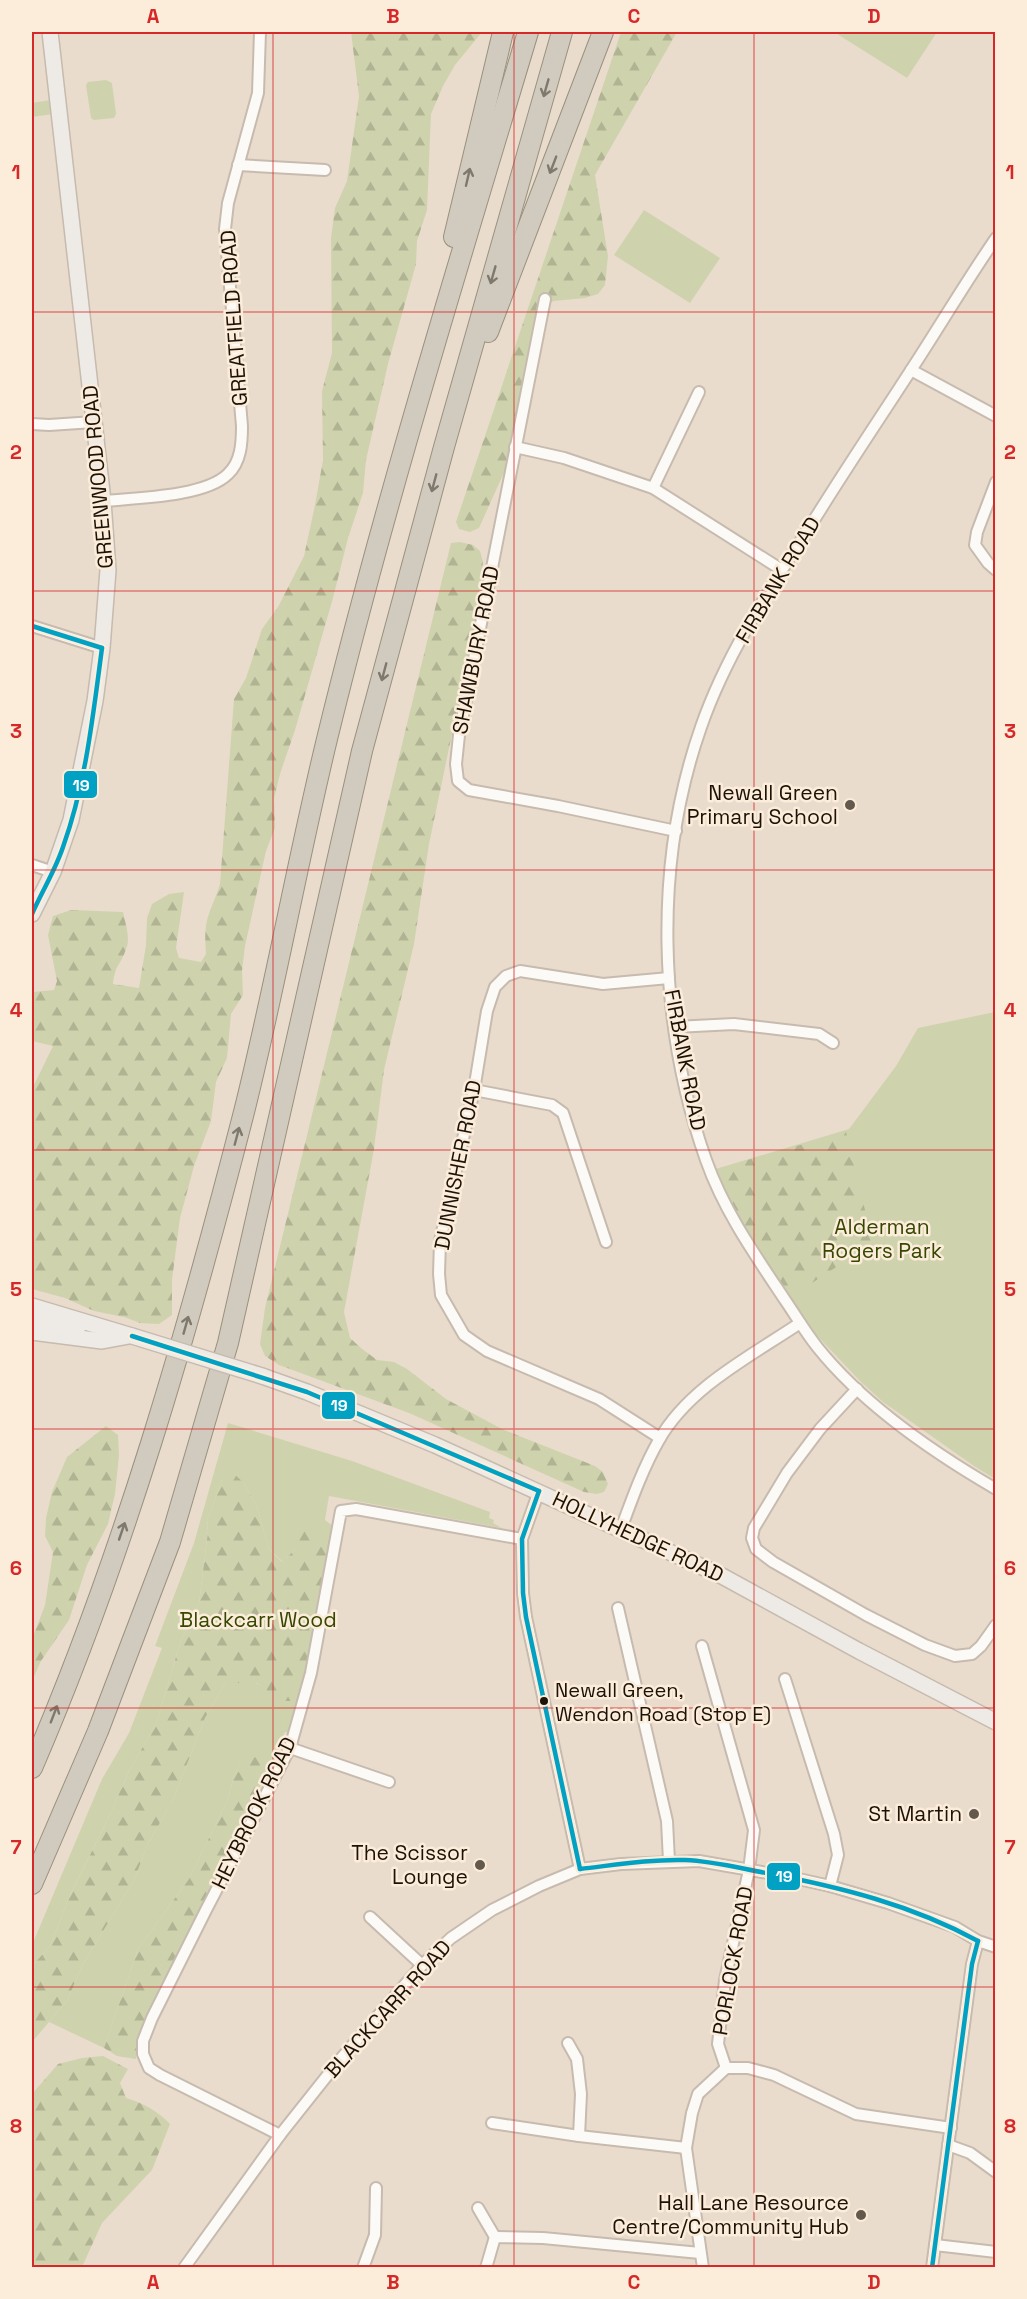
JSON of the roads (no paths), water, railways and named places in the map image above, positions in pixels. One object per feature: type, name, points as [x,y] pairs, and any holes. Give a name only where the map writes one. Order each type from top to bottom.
[{"type":"highway","points":[[32,1768],[123,1530],[185,1330],[245,1108],[327,739],[406,438],[503,32]]},
{"type":"highway","points":[[406,438],[528,32]]},
{"type":"highway","points":[[34,1877],[98,1731],[170,1542],[228,1343],[362,751],[444,447],[562,32]]},
{"type":"highway","points":[[444,447],[603,32]]},
{"type":"street","name":"GREENWOOD ROAD","points":[[32,914],[53,872],[71,820],[83,765],[102,648],[108,570],[103,501],[50,32]]},
{"type":"street","name":"GREATFIELD ROAD","points":[[103,501],[195,491],[213,484],[228,474],[237,461],[242,447],[225,229],[228,202],[258,93],[260,32]]},
{"type":"street","points":[[238,165],[325,170]]},
{"type":"street","name":"FIRBANK ROAD","points":[[996,237],[782,570],[728,664],[702,725],[689,767],[676,831],[668,905],[669,978],[675,1027],[689,1103],[707,1162],[730,1212],[754,1255],[818,1349],[857,1389],[931,1447],[996,1489]]},
{"type":"street","name":"SHAWBURY ROAD","points":[[545,299],[459,735],[456,764],[458,781],[470,790],[676,831]]},
{"type":"street","points":[[911,370],[996,416]]},
{"type":"street","points":[[653,488],[699,392]]},
{"type":"street","points":[[32,424],[94,422]]},
{"type":"street","points":[[515,447],[564,458],[653,488],[782,570]]},
{"type":"street","points":[[996,482],[977,532],[975,545],[987,563],[996,570]]},
{"type":"street","points":[[32,626],[102,648]]},
{"type":"street","points":[[32,866],[53,872]]},
{"type":"street","name":"DUNNISHER ROAD","points":[[660,1438],[599,1399],[487,1351],[464,1335],[441,1295],[439,1274],[440,1240],[474,1090],[487,1011],[495,987],[506,976],[520,971],[603,984],[669,978]]},
{"type":"street","points":[[675,1027],[734,1024],[819,1034],[833,1043]]},
{"type":"street","points":[[474,1090],[552,1105],[563,1113],[606,1242]]},
{"type":"street","name":"HOLLYHEDGE ROAD","points":[[32,1306],[262,1376],[349,1409],[539,1491],[722,1576],[868,1656],[996,1722]]},
{"type":"street","name":"HOLLYHEDGE ROAD","points":[[32,1320],[132,1336]]},
{"type":"street","points":[[621,1529],[639,1481],[660,1438],[684,1407],[710,1384],[800,1323]]},
{"type":"street","points":[[32,1332],[102,1341],[132,1336]]},
{"type":"street","points":[[857,1389],[820,1429],[787,1473],[754,1528],[752,1538],[756,1550],[866,1615],[925,1645],[955,1656],[972,1654],[981,1646],[996,1625]]},
{"type":"street","points":[[539,1491],[522,1539],[526,1617],[580,1869]]},
{"type":"street","name":"HEYBROOK ROAD","points":[[280,2135],[149,2068],[143,2054],[143,2041],[152,2018],[206,1910],[290,1748],[311,1673],[341,1511],[356,1509],[522,1539]]},
{"type":"street","points":[[618,1608],[667,1821],[669,1861]]},
{"type":"street","name":"PORLOCK ROAD","points":[[702,1646],[754,1830],[725,1980],[718,2044],[726,2068],[748,2068],[774,2075],[856,2114],[951,2128]]},
{"type":"street","points":[[785,1679],[834,1834],[838,1854],[830,1886]]},
{"type":"street","points":[[290,1748],[389,1782]]},
{"type":"street","name":"BLACKCARR ROAD","points":[[184,2268],[280,2135],[338,2062],[422,1965],[451,1938],[492,1910],[539,1886],[580,1869],[669,1861],[699,1861],[748,1870],[830,1886],[888,1903],[955,1927],[978,1941],[996,1947]]},
{"type":"street","points":[[370,1917],[422,1965]]},
{"type":"street","points":[[932,2268],[972,1964],[978,1941]]},
{"type":"street","points":[[568,2043],[577,2059],[581,2094],[579,2136]]},
{"type":"street","points":[[703,2268],[686,2148],[698,2094],[726,2068]]},
{"type":"street","points":[[492,2123],[686,2148]]},
{"type":"street","points":[[948,2145],[970,2153],[996,2172]]},
{"type":"street","points":[[363,2268],[375,2235],[376,2188]]},
{"type":"street","points":[[478,2208],[495,2237],[486,2268]]},
{"type":"street","points":[[495,2237],[543,2238],[700,2253]]},
{"type":"street","points":[[935,2245],[996,2252]]},
{"type":"place","name":"Newall Green Primary School","points":[[850,805]]},
{"type":"place","name":"Newall Green, Wendon Road (Stop E)","points":[[544,1701]]},
{"type":"place","name":"St Martin","points":[[974,1814]]},
{"type":"place","name":"The Scissor Lounge","points":[[480,1865]]},
{"type":"place","name":"Hall Lane Resource Centre/Community Hub","points":[[861,2215]]},
{"type":"park label","name":"Alderman Rogers Park","points":[[882,1239]]},
{"type":"park label","name":"Blackcarr Wood","points":[[258,1620]]}]
